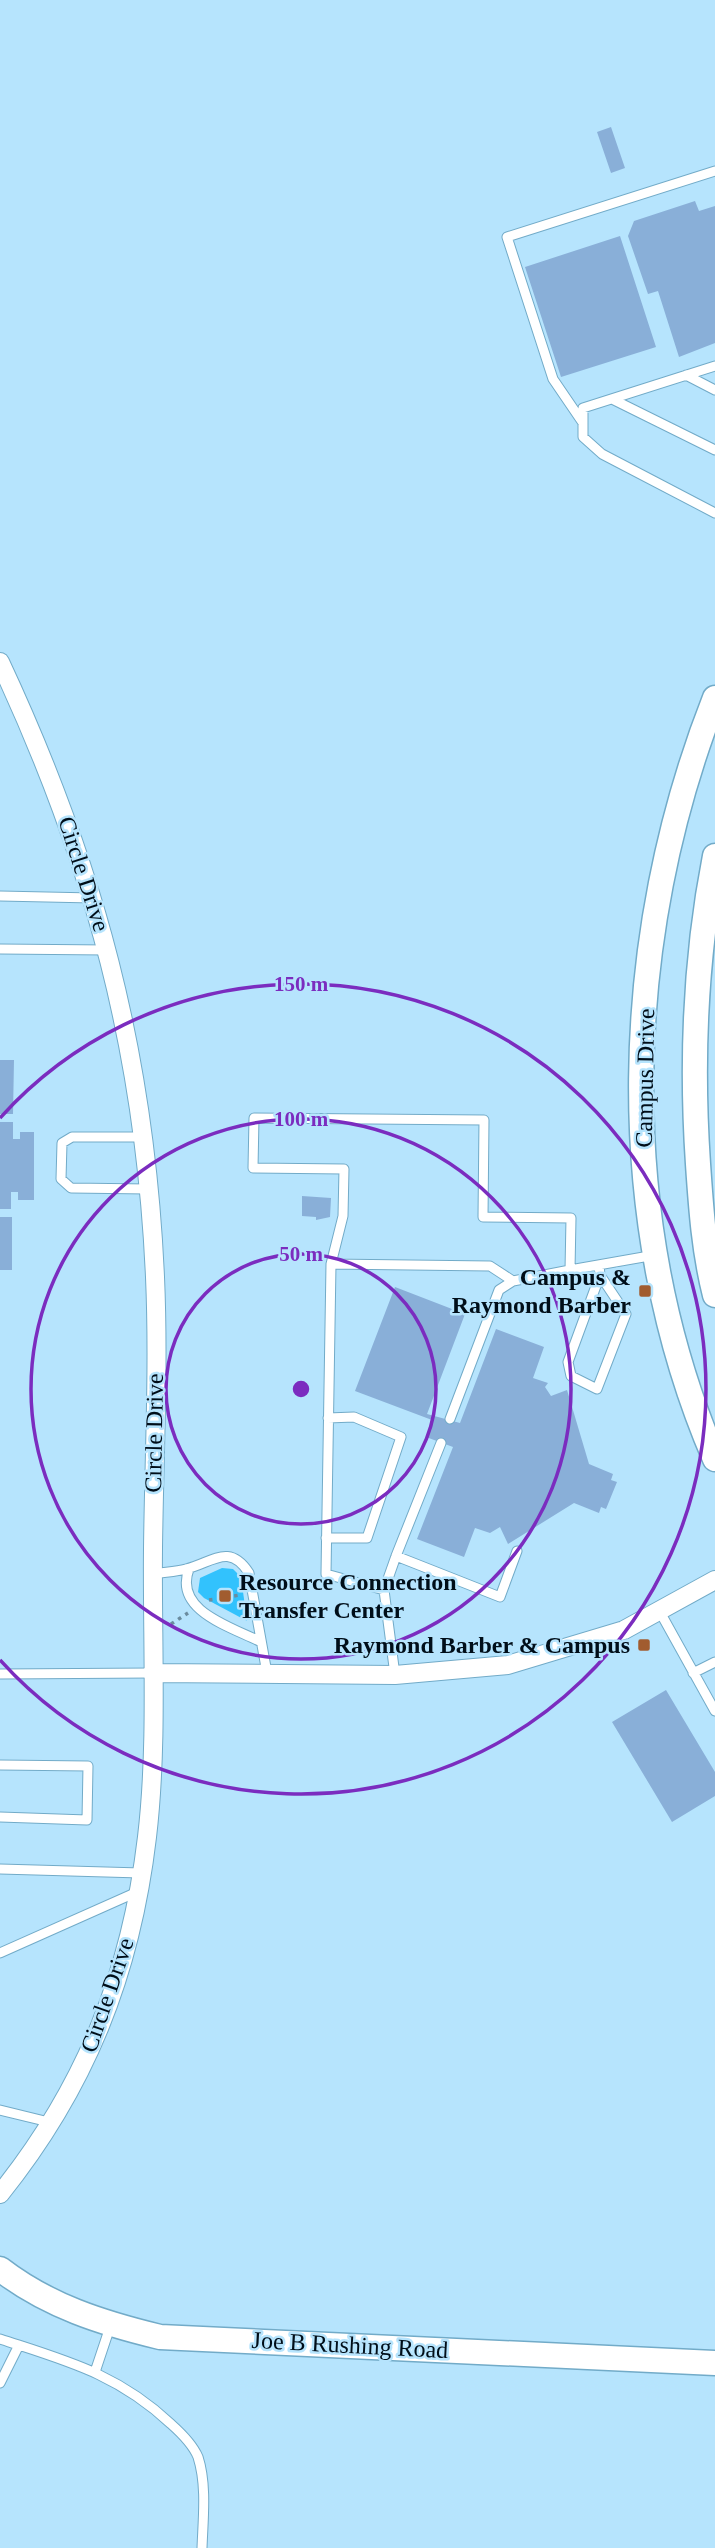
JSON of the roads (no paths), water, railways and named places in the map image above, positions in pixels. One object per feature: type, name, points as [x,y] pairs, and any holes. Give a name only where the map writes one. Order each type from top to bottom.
[{"type":"main road","name":"Campus Drive","points":[[715,698],[693,754],[657,897],[647,983],[643,1065],[645,1169],[657,1255],[680,1365],[715,1459]]},
{"type":"main road","name":"Campus Drive","points":[[715,856],[704,913],[697,981],[693,1098],[702,1231],[715,1296]]},
{"type":"main road","name":"Joe B Rushing Road","points":[[0,2269],[57,2305],[111,2325],[160,2337],[715,2362]]},
{"type":"street","name":"Circle Drive","points":[[0,662],[55,784],[108,950],[125,1018],[143,1137],[155,1279],[150,1805],[141,1873],[121,1965],[100,2029],[53,2123],[0,2194]]},
{"type":"street","points":[[152,1673],[394,1675],[508,1664],[624,1630],[715,1580]]},
{"type":"lane","points":[[583,423],[553,379],[508,237],[715,172]]},
{"type":"lane","points":[[715,366],[583,408],[583,437],[602,454],[715,513]]},
{"type":"lane","points":[[686,375],[715,390]]},
{"type":"lane","points":[[612,399],[715,450]]},
{"type":"lane","points":[[0,896],[93,898]]},
{"type":"lane","points":[[0,949],[108,950]]},
{"type":"lane","points":[[384,1590],[326,1574],[331,1264],[343,1216],[344,1169],[253,1168],[254,1118],[484,1120],[483,1217],[571,1218],[570,1270]]},
{"type":"lane","points":[[143,1137],[72,1137],[62,1143],[61,1179],[71,1188],[148,1189]]},
{"type":"lane","points":[[450,1419],[499,1290],[513,1281],[570,1270],[600,1270],[657,1255]]},
{"type":"lane","points":[[331,1264],[490,1266],[513,1281]]},
{"type":"lane","points":[[600,1270],[625,1314],[597,1389],[571,1376],[568,1362],[600,1270]]},
{"type":"lane","points":[[326,1538],[367,1538],[401,1437],[354,1418],[328,1418]]},
{"type":"lane","points":[[394,1675],[384,1590],[441,1443]]},
{"type":"lane","points":[[396,1556],[500,1597],[517,1551]]},
{"type":"lane","points":[[153,1574],[189,1569],[223,1556],[242,1562],[249,1573],[267,1673]]},
{"type":"lane","points":[[189,1569],[185,1579],[192,1602],[201,1611],[261,1642]]},
{"type":"lane","points":[[660,1612],[715,1711]]},
{"type":"lane","points":[[693,1673],[715,1662]]},
{"type":"lane","points":[[0,1674],[152,1673]]},
{"type":"lane","points":[[0,1765],[88,1766],[87,1820],[0,1817]]},
{"type":"lane","points":[[0,1869],[141,1873]]},
{"type":"lane","points":[[0,1953],[137,1892]]},
{"type":"lane","points":[[0,2110],[53,2123]]},
{"type":"lane","points":[[95,2372],[111,2325]]},
{"type":"lane","points":[[0,2339],[95,2372],[142,2397],[180,2432],[197,2456],[204,2500],[202,2548]]},
{"type":"lane","points":[[0,2383],[19,2345]]},
{"type":"place","name":"Campus & Raymond Barber","points":[[645,1291]]},
{"type":"place","name":"Resource Connection Transfer Center","points":[[225,1596]]},
{"type":"place","name":"Raymond Barber & Campus","points":[[644,1645]]}]
